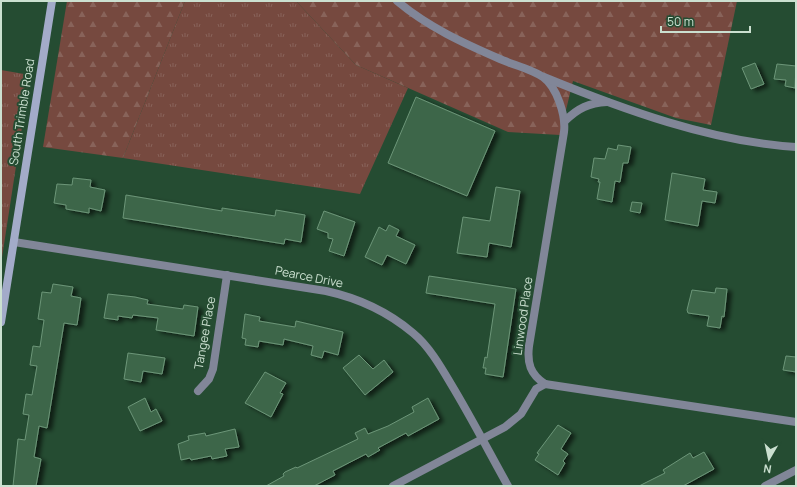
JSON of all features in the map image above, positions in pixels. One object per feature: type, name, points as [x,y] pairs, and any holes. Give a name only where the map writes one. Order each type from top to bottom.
[{"type":"main road","name":"South Trimble Road","points":[[1,322],[52,1]]},
{"type":"street","points":[[397,1],[416,17],[452,38],[543,77],[673,122],[723,136],[741,140],[796,147]]},
{"type":"street","points":[[543,77],[558,99],[565,121],[573,113],[587,105],[609,101]]},
{"type":"street","name":"Linwood Place","points":[[545,384],[537,379],[532,372],[528,352],[565,121]]},
{"type":"street","name":"Pearce Drive","points":[[14,242],[340,294],[357,299],[384,312],[414,334],[435,359],[508,486]]},
{"type":"street","name":"Tangee Place","points":[[198,391],[209,379],[213,369],[227,275]]},
{"type":"street","points":[[393,486],[482,439],[512,421],[521,414],[536,390],[545,384],[796,422]]},
{"type":"street","points":[[765,486],[796,470]]},
{"type":"green space","points":[[67,1],[185,1],[123,158],[43,147]]},
{"type":"green space","points":[[185,1],[296,1],[356,65],[408,88],[360,194],[123,158]]},
{"type":"green space","points":[[296,1],[737,1],[711,125],[676,118],[573,81],[560,135],[508,132],[356,65]]},
{"type":"green space","points":[[1,70],[30,75],[1,264]]},
{"type":"building","points":[[755,63],[764,84],[751,89],[742,68]]},
{"type":"building","points":[[777,64],[796,66],[795,88],[785,86],[786,80],[774,79]]},
{"type":"building","points":[[416,97],[495,131],[467,196],[388,163]]},
{"type":"building","points":[[618,145],[631,147],[628,163],[623,163],[620,182],[615,181],[612,202],[597,199],[600,182],[598,182],[599,179],[591,177],[594,158],[605,159],[608,148],[617,150]]},
{"type":"building","points":[[672,173],[705,179],[703,190],[717,192],[715,203],[702,201],[698,226],[665,220]]},
{"type":"building","points":[[73,178],[91,180],[90,187],[105,190],[101,211],[89,208],[89,213],[66,209],[66,205],[54,203],[57,184],[72,185]]},
{"type":"building","points":[[496,187],[520,191],[511,247],[489,243],[487,257],[457,253],[463,217],[490,221]]},
{"type":"building","points":[[126,195],[222,211],[222,208],[275,216],[276,210],[305,215],[301,242],[285,239],[284,244],[123,218]]},
{"type":"building","points":[[632,202],[642,203],[640,213],[630,211]]},
{"type":"building","points":[[324,211],[355,222],[344,256],[329,251],[333,239],[328,238],[328,233],[317,229]]},
{"type":"building","points":[[389,225],[399,230],[396,236],[415,245],[406,264],[387,255],[382,265],[365,257],[379,227],[386,231]]},
{"type":"building","points":[[429,276],[516,289],[503,377],[485,374],[486,368],[483,368],[485,357],[487,358],[495,304],[426,293]]},
{"type":"building","points":[[53,284],[73,287],[71,296],[81,298],[77,325],[64,323],[47,428],[39,426],[34,457],[41,459],[36,486],[13,486],[18,439],[25,440],[29,415],[23,414],[26,394],[32,395],[37,366],[30,365],[33,346],[40,347],[44,320],[38,319],[42,292],[51,293]]},
{"type":"building","points":[[716,288],[727,289],[724,317],[722,316],[720,328],[707,326],[709,316],[688,313],[687,310],[692,290],[715,293]]},
{"type":"building","points":[[108,294],[148,300],[147,304],[183,309],[184,305],[198,307],[194,336],[156,330],[158,318],[133,315],[132,318],[118,316],[118,320],[104,318]]},
{"type":"building","points":[[245,314],[260,317],[259,321],[295,327],[296,321],[343,332],[338,355],[324,351],[322,358],[311,355],[313,346],[284,339],[283,345],[259,341],[258,347],[245,345],[246,339],[242,338]]},
{"type":"building","points":[[128,353],[165,358],[162,374],[143,371],[141,382],[124,379]]},
{"type":"building","points":[[359,355],[373,369],[384,360],[393,372],[365,395],[343,368]]},
{"type":"building","points":[[786,356],[796,357],[796,372],[783,370]]},
{"type":"building","points":[[265,372],[286,383],[280,393],[283,394],[271,417],[245,403]]},
{"type":"building","points":[[145,398],[151,412],[156,409],[162,421],[140,431],[128,407]]},
{"type":"building","points":[[428,398],[439,419],[408,436],[406,433],[378,448],[380,450],[368,457],[366,454],[333,471],[335,475],[314,486],[266,486],[284,476],[283,474],[285,472],[296,467],[297,468],[358,439],[355,433],[365,428],[368,434],[388,426],[414,412],[412,407]]},
{"type":"building","points":[[558,425],[571,433],[561,449],[568,454],[563,461],[565,463],[558,475],[535,460],[539,454],[537,453]]},
{"type":"building","points":[[235,429],[239,447],[225,449],[227,456],[212,459],[211,456],[191,460],[190,458],[181,460],[178,444],[189,440],[188,436],[205,433],[206,436]]},
{"type":"building","points":[[704,452],[714,469],[683,486],[639,486],[665,473],[663,470],[690,453],[693,458]]}]
